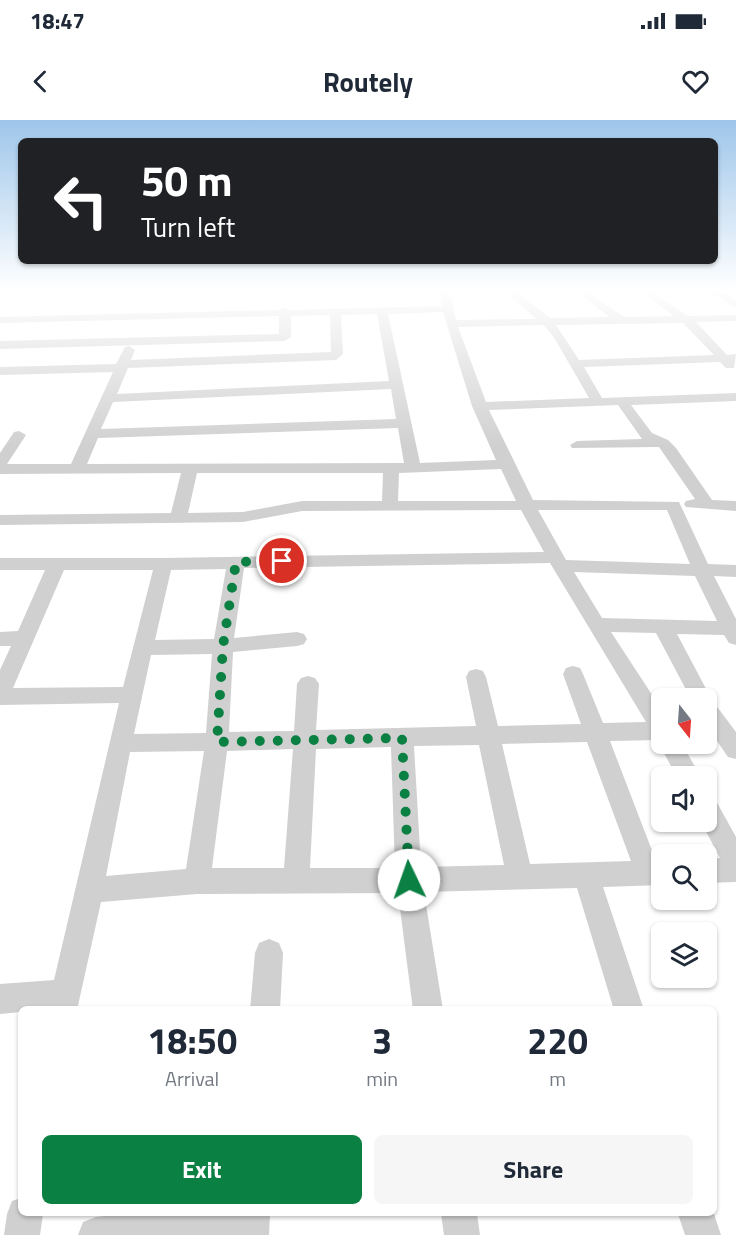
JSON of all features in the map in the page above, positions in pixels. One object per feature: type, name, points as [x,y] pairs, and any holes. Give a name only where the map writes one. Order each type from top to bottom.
[{"type":"street","points":[[0,345],[87,343]]},
{"type":"street","points":[[77,469],[133,343]]},
{"type":"street","points":[[0,371],[332,357],[338,354],[337,343]]},
{"type":"street","points":[[388,343],[406,423],[413,468]]},
{"type":"street","points":[[458,343],[479,406],[505,464],[597,625],[651,712]]},
{"type":"street","points":[[561,343],[597,401]]},
{"type":"street","points":[[713,343],[730,358],[736,370]]},
{"type":"street","points":[[575,364],[730,358]]},
{"type":"street","points":[[110,398],[396,386]]},
{"type":"street","points":[[479,406],[736,398]]},
{"type":"street","points":[[621,400],[646,436],[663,443],[671,451],[706,503]]},
{"type":"street","points":[[92,434],[406,423]]},
{"type":"street","points":[[0,436],[19,435],[0,464]]},
{"type":"street","points":[[577,445],[663,443]]},
{"type":"street","points":[[0,469],[413,468],[505,464]]},
{"type":"street","points":[[390,506],[391,467]]},
{"type":"street","points":[[178,518],[190,468]]},
{"type":"street","points":[[0,520],[258,516],[302,506],[706,503],[736,506]]},
{"type":"street","points":[[673,505],[701,569],[734,632]]},
{"type":"street","points":[[0,564],[560,561],[736,571]]},
{"type":"street","points":[[197,881],[217,742],[223,646],[236,562]]},
{"type":"street","points":[[57,564],[0,695],[132,695]]},
{"type":"street","points":[[0,999],[64,1002],[120,743],[163,564]]},
{"type":"street","points":[[597,625],[734,632]]},
{"type":"street","points":[[663,627],[696,688]]},
{"type":"street","points":[[0,639],[24,638]]},
{"type":"street","points":[[143,648],[223,646],[297,639]]},
{"type":"street","points":[[573,674],[651,863]]},
{"type":"street","points":[[476,677],[520,877]]},
{"type":"street","points":[[296,882],[308,684]]},
{"type":"street","points":[[717,723],[736,750]]},
{"type":"street","points":[[120,743],[651,731]]},
{"type":"street","points":[[402,738],[409,880],[427,1006]]},
{"type":"street","points":[[717,825],[732,849]]},
{"type":"street","points":[[717,871],[736,870]]},
{"type":"street","points":[[90,890],[197,881],[296,882],[651,873]]},
{"type":"street","points":[[586,875],[627,1006]]},
{"type":"street","points":[[265,1006],[269,953]]},
{"type":"street","points":[[22,1235],[25,1216]]},
{"type":"street","points":[[459,1216],[462,1235]]},
{"type":"street","points":[[697,1216],[703,1235]]},
{"type":"street","points":[[96,1235],[251,1221]]},
{"type":"route","points":[[282,561],[236,562],[223,646],[217,742],[402,738],[409,880]]}]
